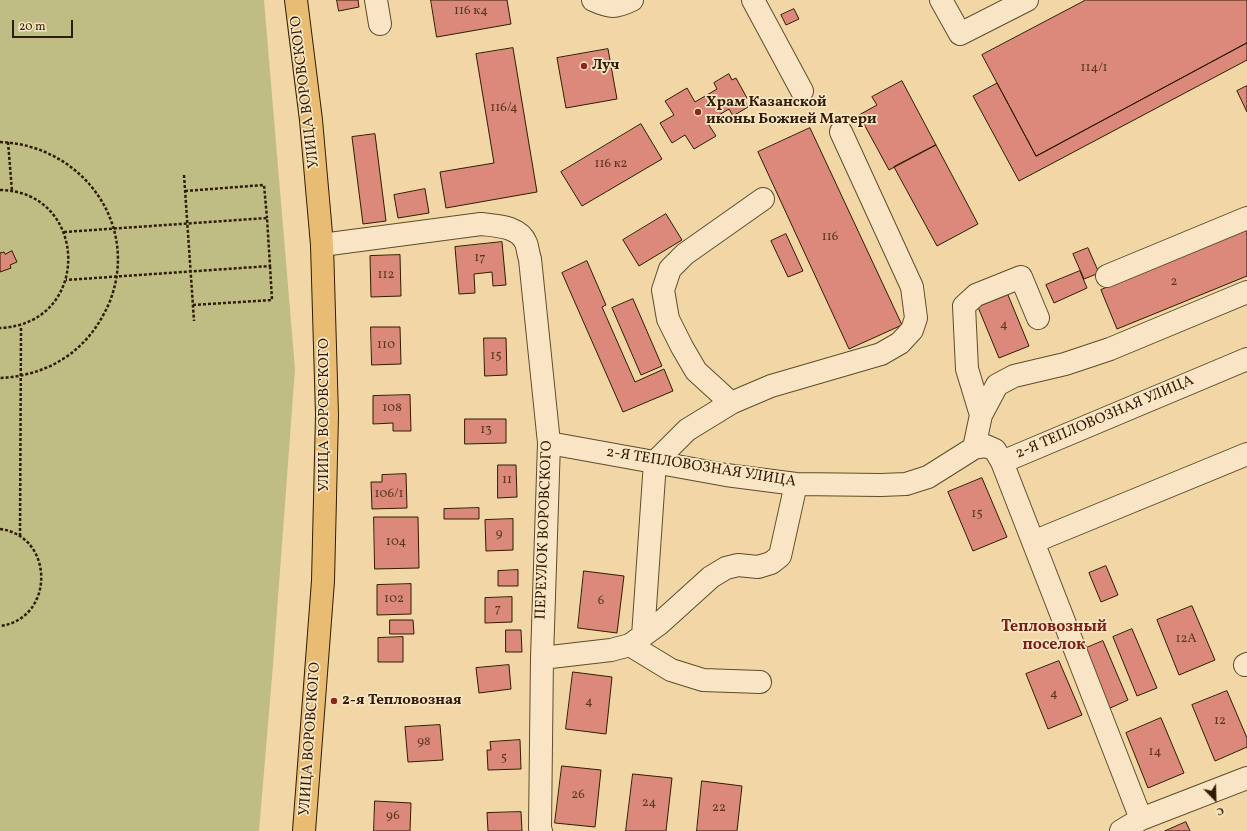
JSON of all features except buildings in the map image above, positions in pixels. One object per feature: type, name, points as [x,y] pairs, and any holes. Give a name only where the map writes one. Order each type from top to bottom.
[{"type":"main road","name":"УЛИЦА ВОРОВСКОГО","points":[[296,0],[311,120],[322,244],[327,415],[323,580],[304,831]]},
{"type":"street","points":[[376,0],[380,24]]},
{"type":"street","points":[[593,0],[605,6],[618,6],[632,0]]},
{"type":"street","points":[[753,0],[802,91]]},
{"type":"street","points":[[941,0],[960,34],[1027,0]]},
{"type":"street","points":[[636,640],[655,462],[687,430],[731,403],[771,386],[881,354],[900,343],[912,330],[916,318],[912,287],[841,132]]},
{"type":"street","points":[[731,403],[696,371],[668,319],[663,290],[670,269],[685,254],[763,199]]},
{"type":"street","points":[[1107,276],[1247,218]]},
{"type":"street","name":"ПЕРЕУЛОК ВОРОВСКОГО","points":[[322,244],[481,224],[505,226],[518,233],[526,243],[530,259],[549,443],[542,658],[541,831]]},
{"type":"street","points":[[981,415],[967,369],[964,306],[976,295],[1021,277],[1038,318]]},
{"type":"street","points":[[974,448],[981,415],[997,385],[1014,376],[1065,364],[1110,349],[1247,292]]},
{"type":"street","name":"2-Я ТЕПЛОВОЗНАЯ УЛИЦА","points":[[549,443],[726,475],[796,484],[906,484],[928,476],[974,448],[986,446],[995,450],[1002,462],[1247,358]]},
{"type":"street","points":[[1033,542],[1247,454]]},
{"type":"street","points":[[1002,462],[1141,819]]},
{"type":"street","points":[[542,658],[611,650],[636,640],[659,624],[711,576],[726,568],[738,565],[758,567],[771,564],[780,556],[796,484]]},
{"type":"street","points":[[636,640],[671,670],[703,680],[760,682]]},
{"type":"street","points":[[1121,831],[1141,819],[1247,778]]},
{"type":"path","points":[[0,142],[26,145],[44,150],[60,158],[75,169],[99,196],[108,212],[114,229],[118,252],[117,277],[106,312],[85,342],[71,354],[55,364],[20,376],[0,378]]},
{"type":"path","points":[[8,142],[12,191]]},
{"type":"path","points":[[184,175],[194,321]]},
{"type":"path","points":[[185,191],[264,185],[267,218],[272,300],[193,305]]},
{"type":"path","points":[[0,190],[12,191],[33,198],[52,213],[64,232],[69,256],[69,268],[66,280],[59,295],[49,308],[31,321],[20,326],[0,328]]},
{"type":"path","points":[[64,232],[267,218]]},
{"type":"path","points":[[66,280],[270,266]]},
{"type":"path","points":[[20,326],[20,536]]},
{"type":"path","points":[[0,528],[20,536],[29,544],[36,553],[41,569],[41,586],[38,597],[32,606],[24,615],[15,621],[0,626]]},
{"type":"shaded area","points":[[0,0],[264,0],[295,369],[259,831],[0,831]]},
{"type":"place","name":"Луч","points":[[584,66]]},
{"type":"place","name":"Храм Казанской иконы Божией Матери","points":[[698,112]]},
{"type":"place","name":"2-я Тепловозная","points":[[334,701]]},
{"type":"district","name":"Тепловозный поселок","points":[[1054,637]]}]
